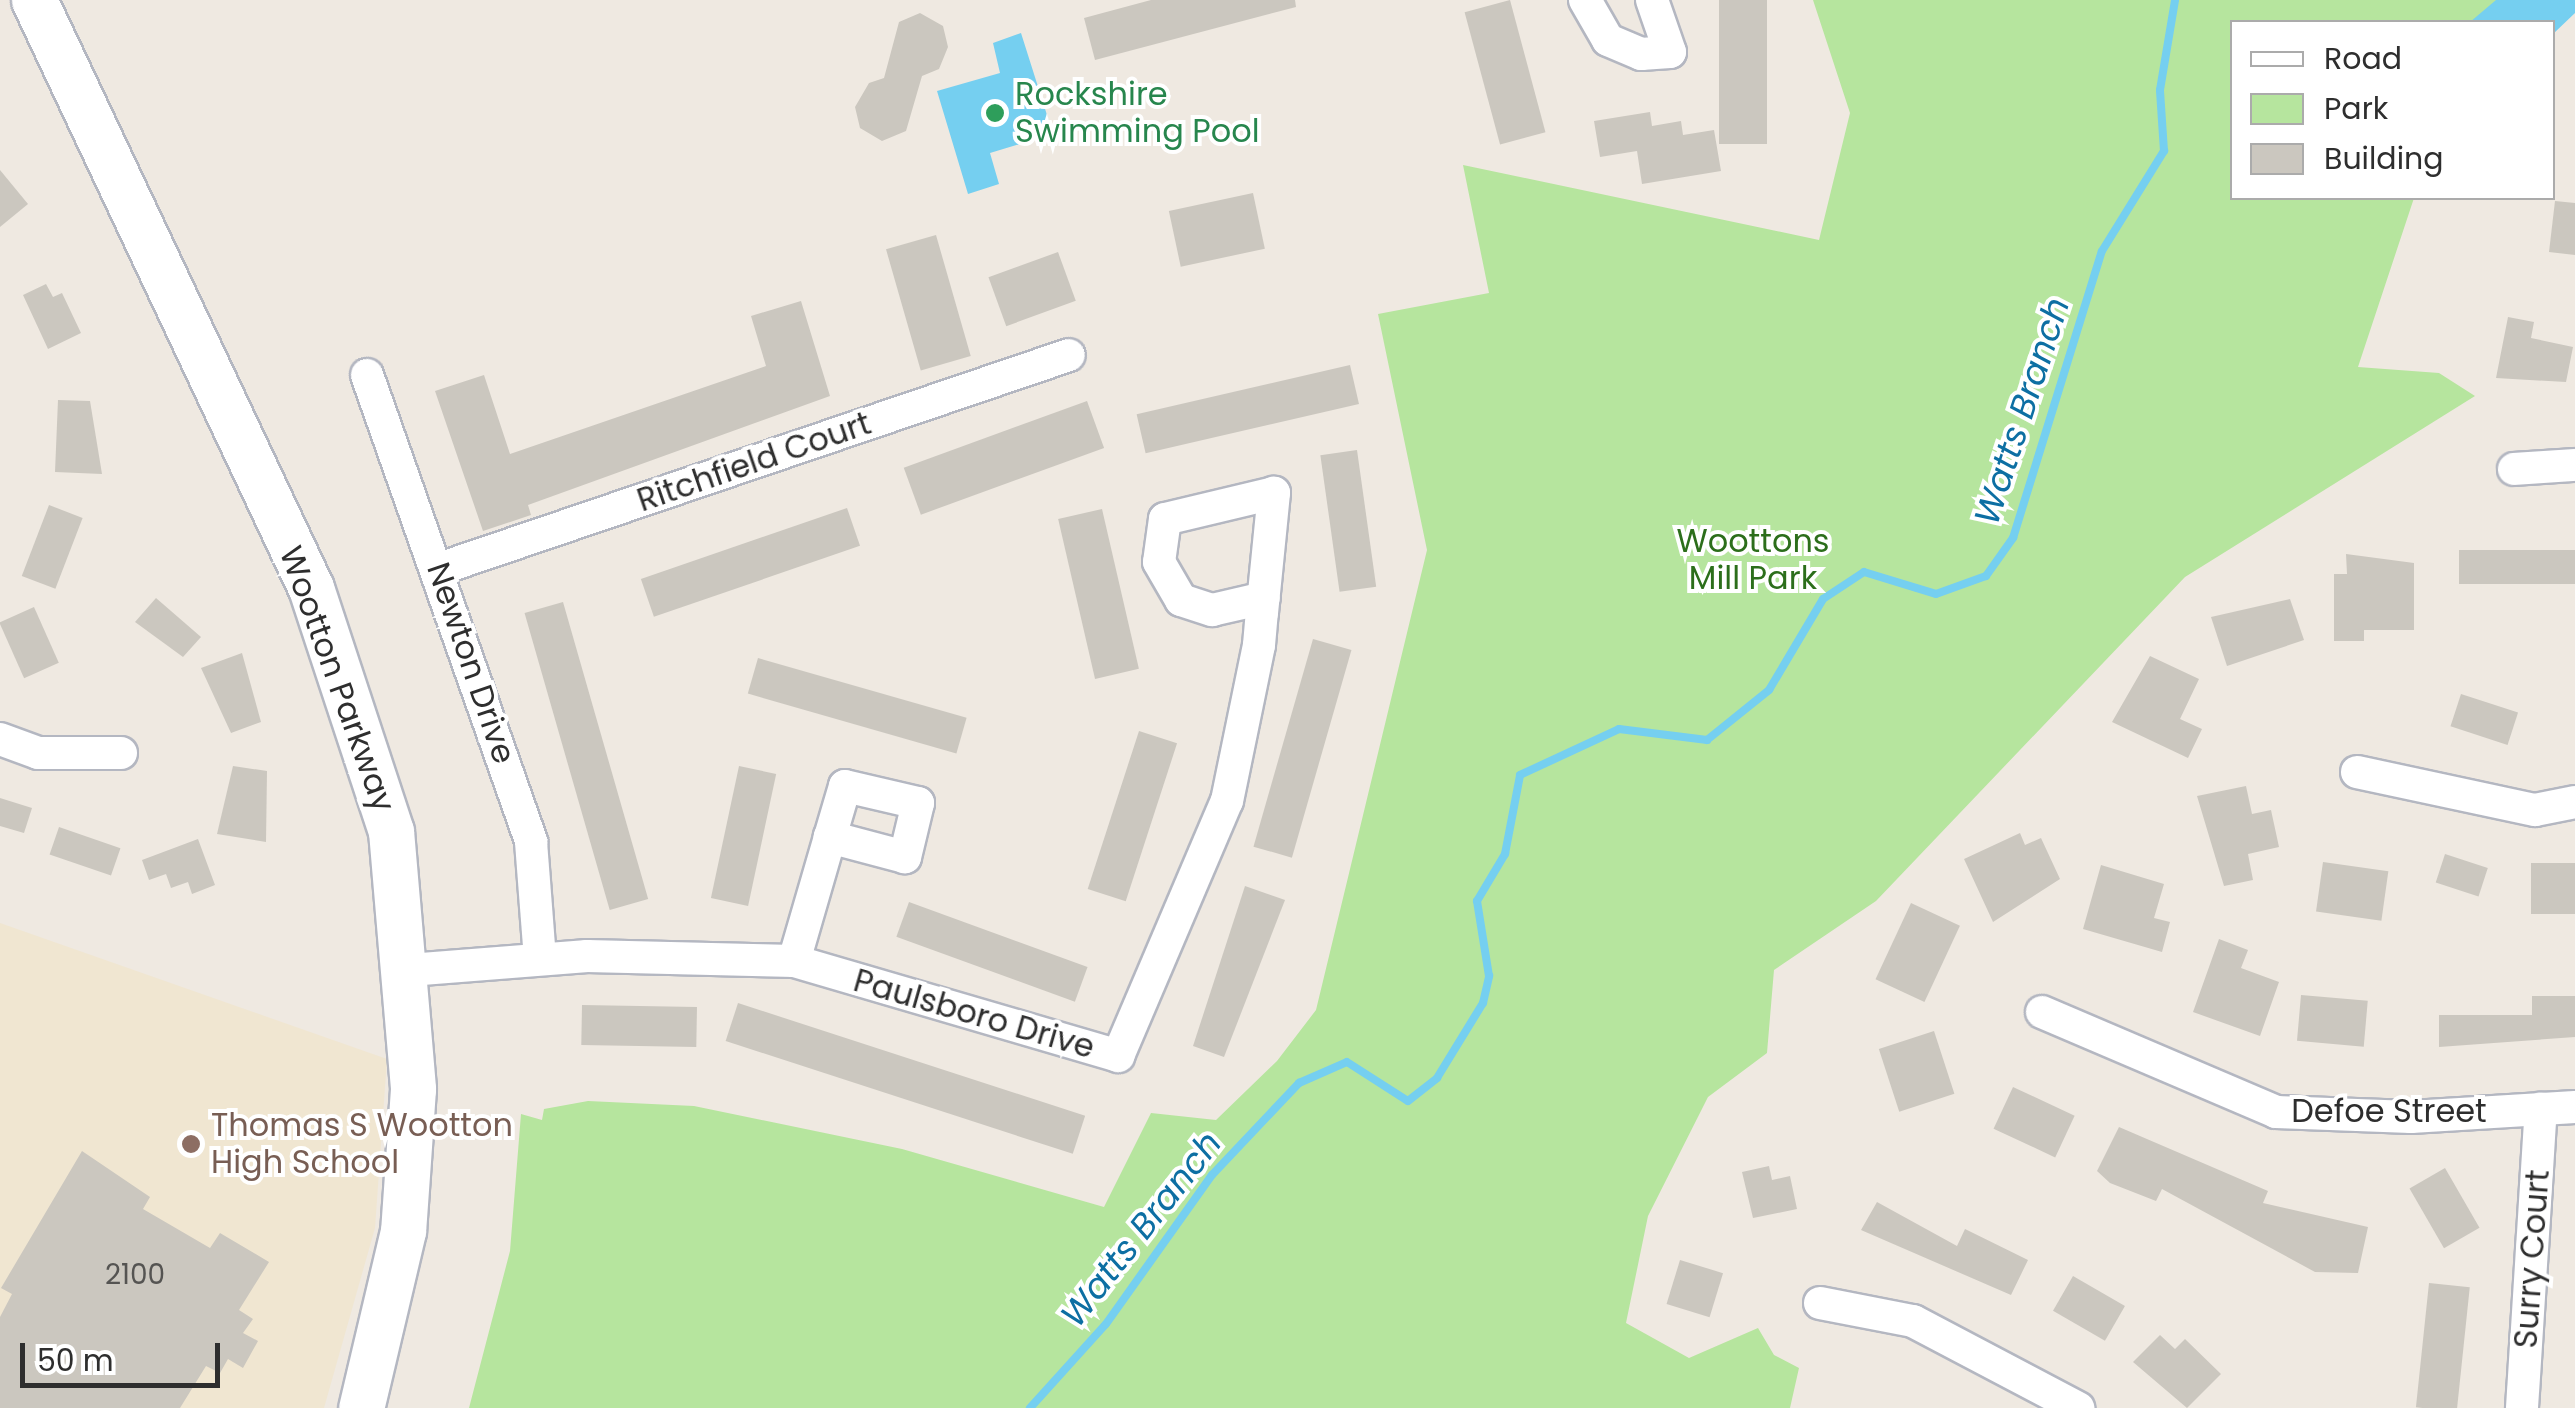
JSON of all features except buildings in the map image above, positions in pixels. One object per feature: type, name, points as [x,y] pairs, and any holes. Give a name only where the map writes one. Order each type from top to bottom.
[{"type":"main road","name":"Wootton Parkway","points":[[34,0],[311,588],[391,831],[409,970],[403,1231],[361,1408]]},
{"type":"street","points":[[1585,0],[1608,40],[1642,54],[1670,52],[1652,0]]},
{"type":"street","name":"Ritchfield Court","points":[[439,569],[1070,356]]},
{"type":"street","name":"Newton Drive","points":[[367,375],[439,569],[531,842],[540,959]]},
{"type":"street","points":[[2514,470],[2575,466]]},
{"type":"street","name":"Paulsboro Drive","points":[[409,970],[540,959],[794,961],[1118,1056],[1227,801],[1264,598]]},
{"type":"street","points":[[0,739],[38,753],[122,754]]},
{"type":"street","points":[[2357,772],[2535,810],[2575,802]]},
{"type":"street","points":[[794,961],[830,836]]},
{"type":"street","name":"Defoe Street","points":[[2042,1012],[2276,1112],[2575,1107]]},
{"type":"street","name":"Surry Court","points":[[2522,1408],[2541,1109]]},
{"type":"street","points":[[1820,1303],[1912,1321],[2078,1408]]},
{"type":"shaded area","name":"Thomas S Wootton High School","points":[[0,923],[387,1059],[375,1228],[324,1408],[0,1408]]},
{"type":"green space","name":"Woottons Mill Park","points":[[1813,0],[2503,0],[2478,20],[2230,20],[2230,200],[2413,200],[2358,367],[2439,373],[2475,396],[2185,577],[1876,901],[1774,970],[1767,1053],[1708,1097],[1648,1216],[1626,1323],[1689,1358],[1758,1328],[1774,1355],[1799,1368],[1790,1408],[469,1408],[510,1251],[521,1114],[542,1120],[544,1109],[588,1101],[694,1106],[902,1149],[1104,1207],[1151,1113],[1216,1120],[1277,1061],[1316,1010],[1427,550],[1378,314],[1489,293],[1463,165],[1819,240],[1850,113]]},
{"type":"water","points":[[2496,0],[2575,0],[2575,13],[2555,32],[2555,20],[2472,20]]},
{"type":"water","name":"Rockshire Swimming Pool","points":[[1021,33],[1053,134],[990,153],[999,184],[968,194],[937,91],[1000,73],[993,43]]},
{"type":"waterway","name":"Watts Branch","points":[[1030,1408],[1106,1324],[1212,1175],[1299,1083],[1347,1062],[1408,1101],[1437,1078],[1483,1003],[1489,976],[1477,901],[1505,854],[1520,775],[1619,729],[1707,740],[1769,690],[1823,599],[1864,572],[1936,594],[1986,576],[2013,538],[2102,251],[2164,151],[2160,90],[2175,0]]},
{"type":"place","name":"Rockshire Swimming Pool","points":[[995,113]]},
{"type":"place","name":"Thomas S Wootton High School","points":[[191,1144]]}]
